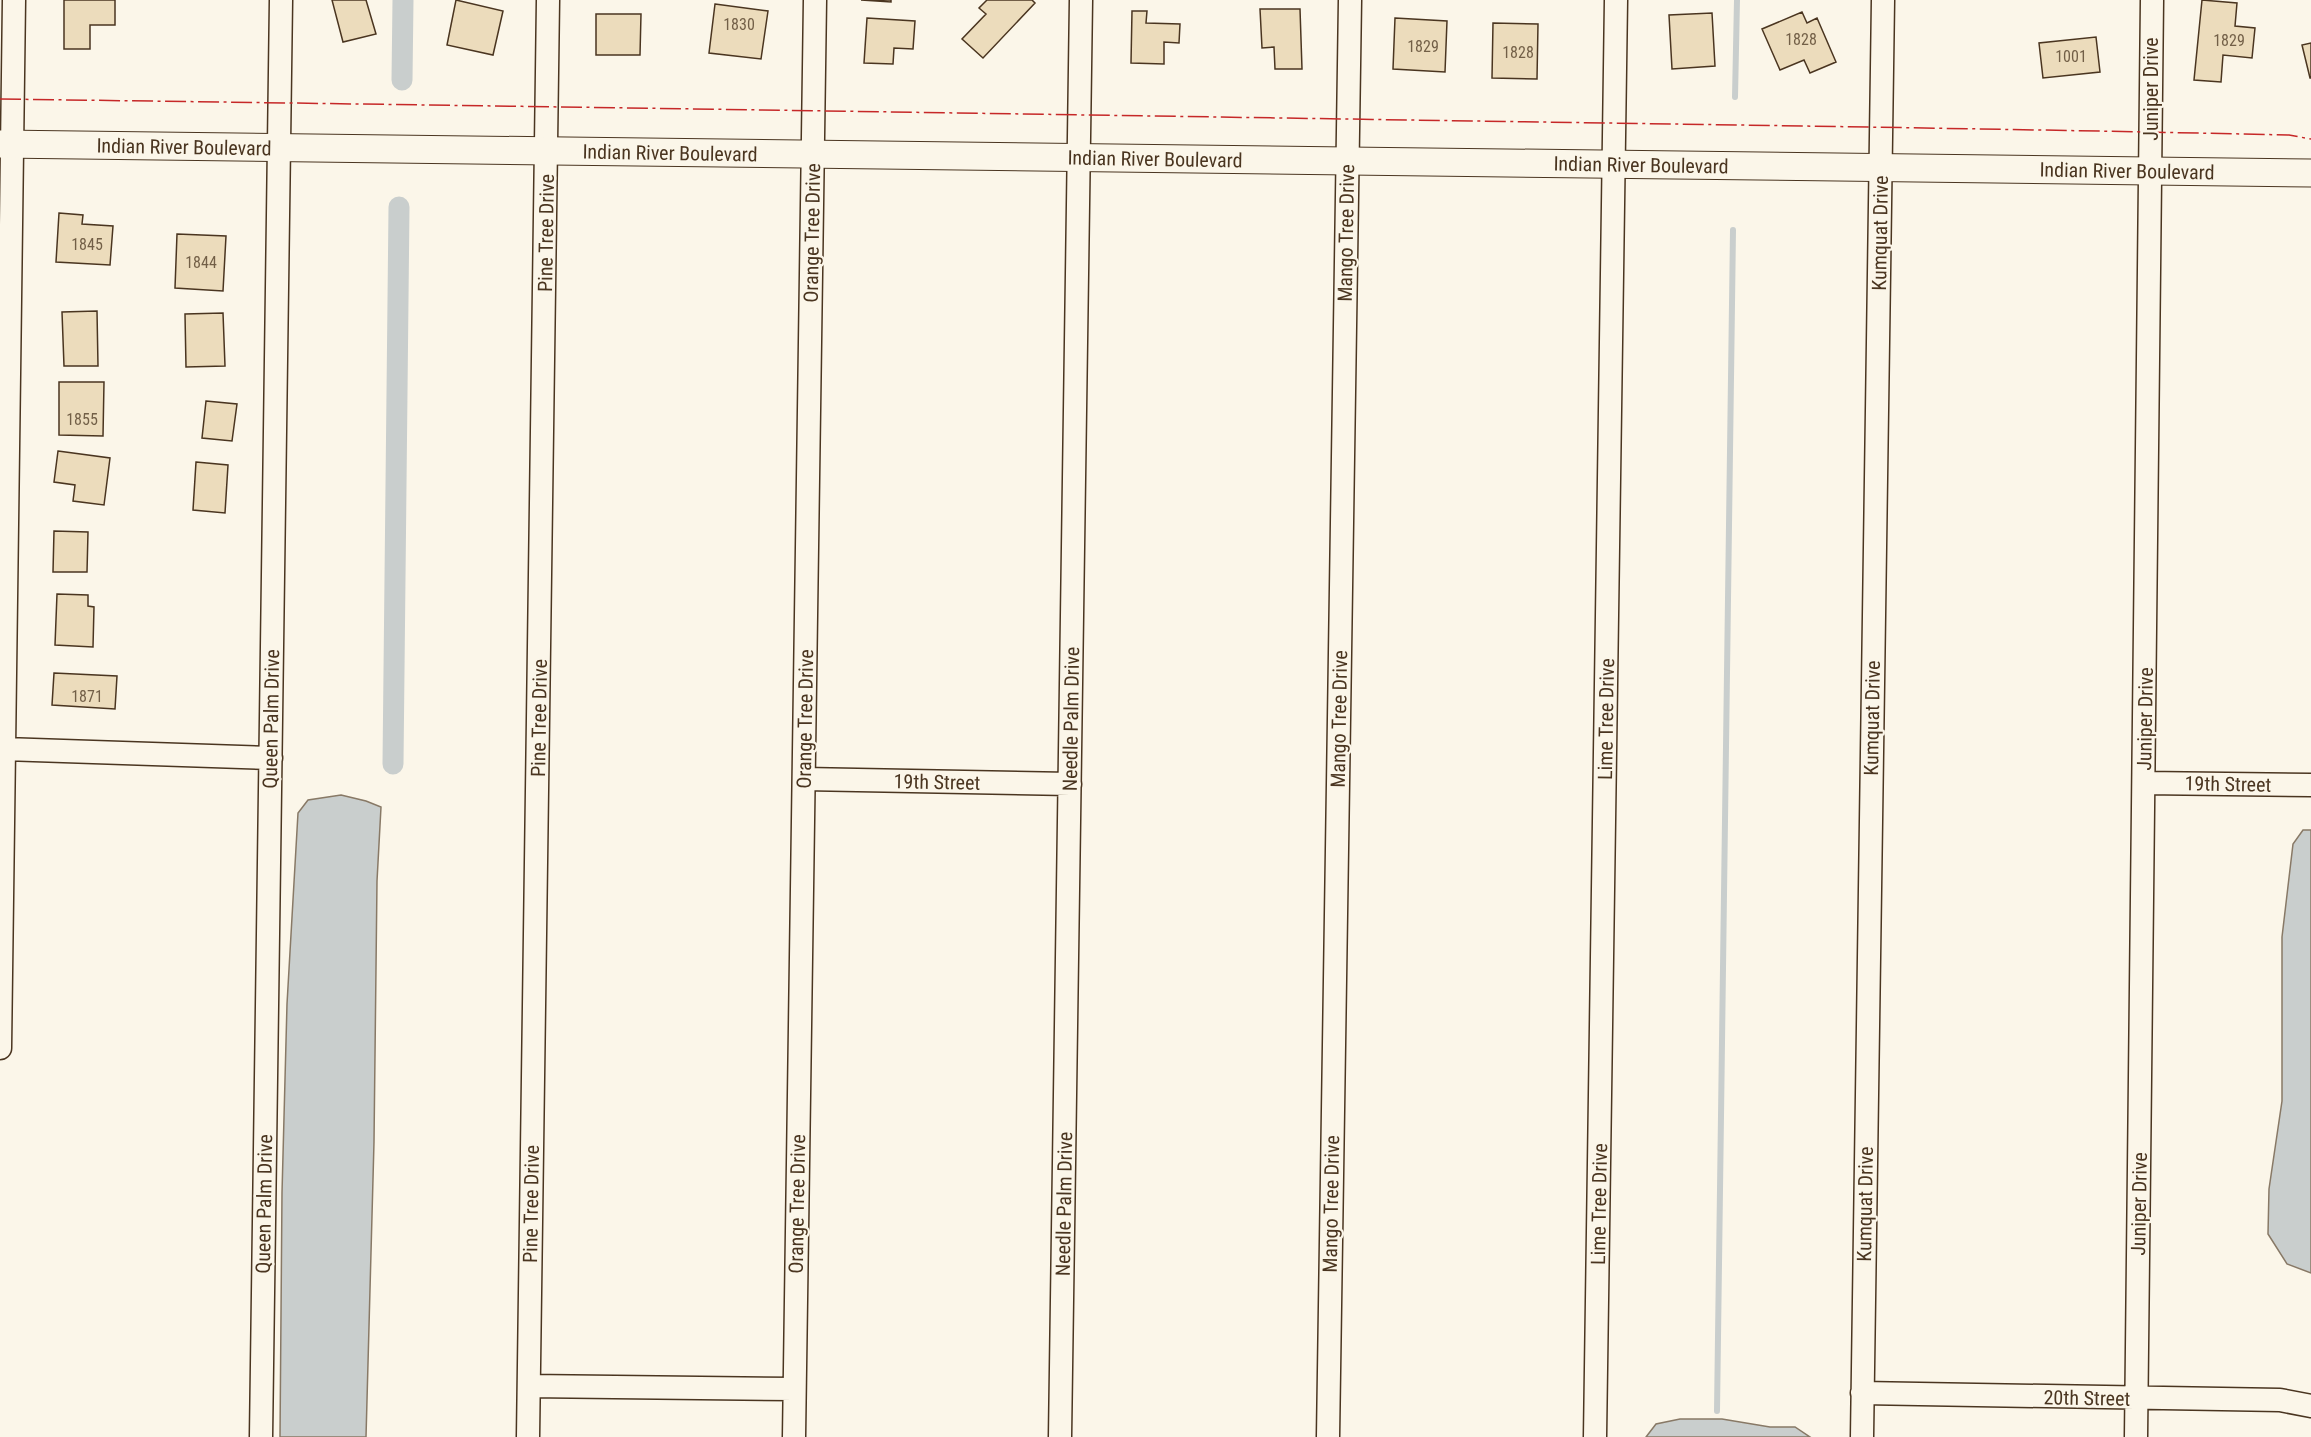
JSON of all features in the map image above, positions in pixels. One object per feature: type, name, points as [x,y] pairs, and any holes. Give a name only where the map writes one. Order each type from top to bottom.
[{"type":"main road","name":"Indian River Boulevard","points":[[7,144],[2311,173]]},
{"type":"street","points":[[0,1048],[7,144],[14,0]]},
{"type":"street","name":"Queen Palm Drive","points":[[261,1437],[281,0]]},
{"type":"street","name":"Pine Tree Drive","points":[[528,1437],[548,0]]},
{"type":"street","name":"Orange Tree Drive","points":[[794,1437],[815,0]]},
{"type":"street","name":"Needle Palm Drive","points":[[1060,1437],[1081,0]]},
{"type":"street","name":"Mango Tree Drive","points":[[1328,1437],[1350,0]]},
{"type":"street","name":"Lime Tree Drive","points":[[1595,1437],[1616,0]]},
{"type":"street","name":"Kumquat Drive","points":[[1862,1437],[1883,0]]},
{"type":"street","name":"Juniper Drive","points":[[2136,1437],[2152,0]]},
{"type":"street","points":[[4,749],[271,758]]},
{"type":"street","name":"19th Street","points":[[804,780],[1070,784]]},
{"type":"street","name":"19th Street","points":[[2144,783],[2311,785]]},
{"type":"street","points":[[529,1386],[794,1389]]},
{"type":"street","name":"20th Street","points":[[1862,1393],[2280,1400],[2311,1406]]},
{"type":"shaded area","points":[[341,795],[381,807],[377,881],[374,1142],[366,1437],[280,1437],[282,1193],[287,1004],[298,813],[308,800]]},
{"type":"shaded area","points":[[2303,830],[2311,830],[2311,1273],[2287,1264],[2268,1234],[2269,1189],[2282,1101],[2282,937],[2293,844]]},
{"type":"shaded area","points":[[1680,1419],[1722,1419],[1770,1427],[1795,1427],[1810,1437],[1646,1437],[1656,1424]]},
{"type":"building","points":[[64,0],[115,0],[115,25],[90,25],[90,49],[64,49]]},
{"type":"building","points":[[332,0],[366,0],[376,34],[343,42]]},
{"type":"building","points":[[456,0],[503,11],[493,55],[447,45]]},
{"type":"building","points":[[861,0],[891,0],[891,2]]},
{"type":"building","points":[[987,0],[1032,0],[1035,3],[983,58],[962,39],[986,14],[979,8]]},
{"type":"building","points":[[2202,0],[2237,3],[2235,26],[2255,28],[2252,58],[2223,55],[2221,82],[2194,80]]},
{"type":"building","points":[[715,4],[768,11],[761,59],[709,53]]},
{"type":"building","points":[[1260,9],[1300,9],[1302,69],[1275,69],[1274,47],[1262,48]]},
{"type":"building","points":[[1132,11],[1147,11],[1146,23],[1180,24],[1179,43],[1164,42],[1164,64],[1131,63]]},
{"type":"building","points":[[1802,12],[1807,23],[1817,18],[1836,62],[1810,73],[1804,60],[1780,70],[1762,29]]},
{"type":"building","points":[[1712,13],[1715,66],[1672,69],[1669,15]]},
{"type":"building","points":[[596,14],[641,14],[640,55],[596,55]]},
{"type":"building","points":[[867,18],[915,21],[913,49],[894,48],[893,64],[864,63]]},
{"type":"building","points":[[1395,18],[1447,21],[1445,72],[1393,69]]},
{"type":"building","points":[[1493,23],[1538,24],[1537,79],[1492,78]]},
{"type":"building","points":[[2096,37],[2100,72],[2043,78],[2039,43]]},
{"type":"building","points":[[2311,43],[2311,78],[2310,78],[2302,45]]},
{"type":"building","points":[[59,213],[83,215],[82,224],[113,226],[110,265],[56,262]]},
{"type":"building","points":[[177,234],[226,236],[223,291],[175,288]]},
{"type":"building","points":[[97,311],[98,366],[64,366],[62,312]]},
{"type":"building","points":[[223,313],[225,366],[186,367],[185,314]]},
{"type":"building","points":[[59,382],[104,382],[103,436],[59,435]]},
{"type":"building","points":[[206,401],[237,404],[232,441],[202,438]]},
{"type":"building","points":[[58,451],[110,458],[104,505],[73,501],[75,485],[54,482]]},
{"type":"building","points":[[196,462],[228,465],[225,513],[193,510]]},
{"type":"building","points":[[54,531],[88,532],[87,572],[53,572]]},
{"type":"building","points":[[57,594],[88,595],[88,606],[94,607],[93,647],[55,645]]},
{"type":"building","points":[[54,673],[117,676],[115,709],[52,705]]},
{"type":"waterway","points":[[402,80],[403,0]]},
{"type":"waterway","points":[[1735,97],[1737,0]]},
{"type":"waterway","points":[[393,764],[399,207]]},
{"type":"waterway","points":[[1717,1411],[1733,230]]},
{"type":"power","points":[[0,99],[1935,128],[2289,135],[2311,139]]}]
